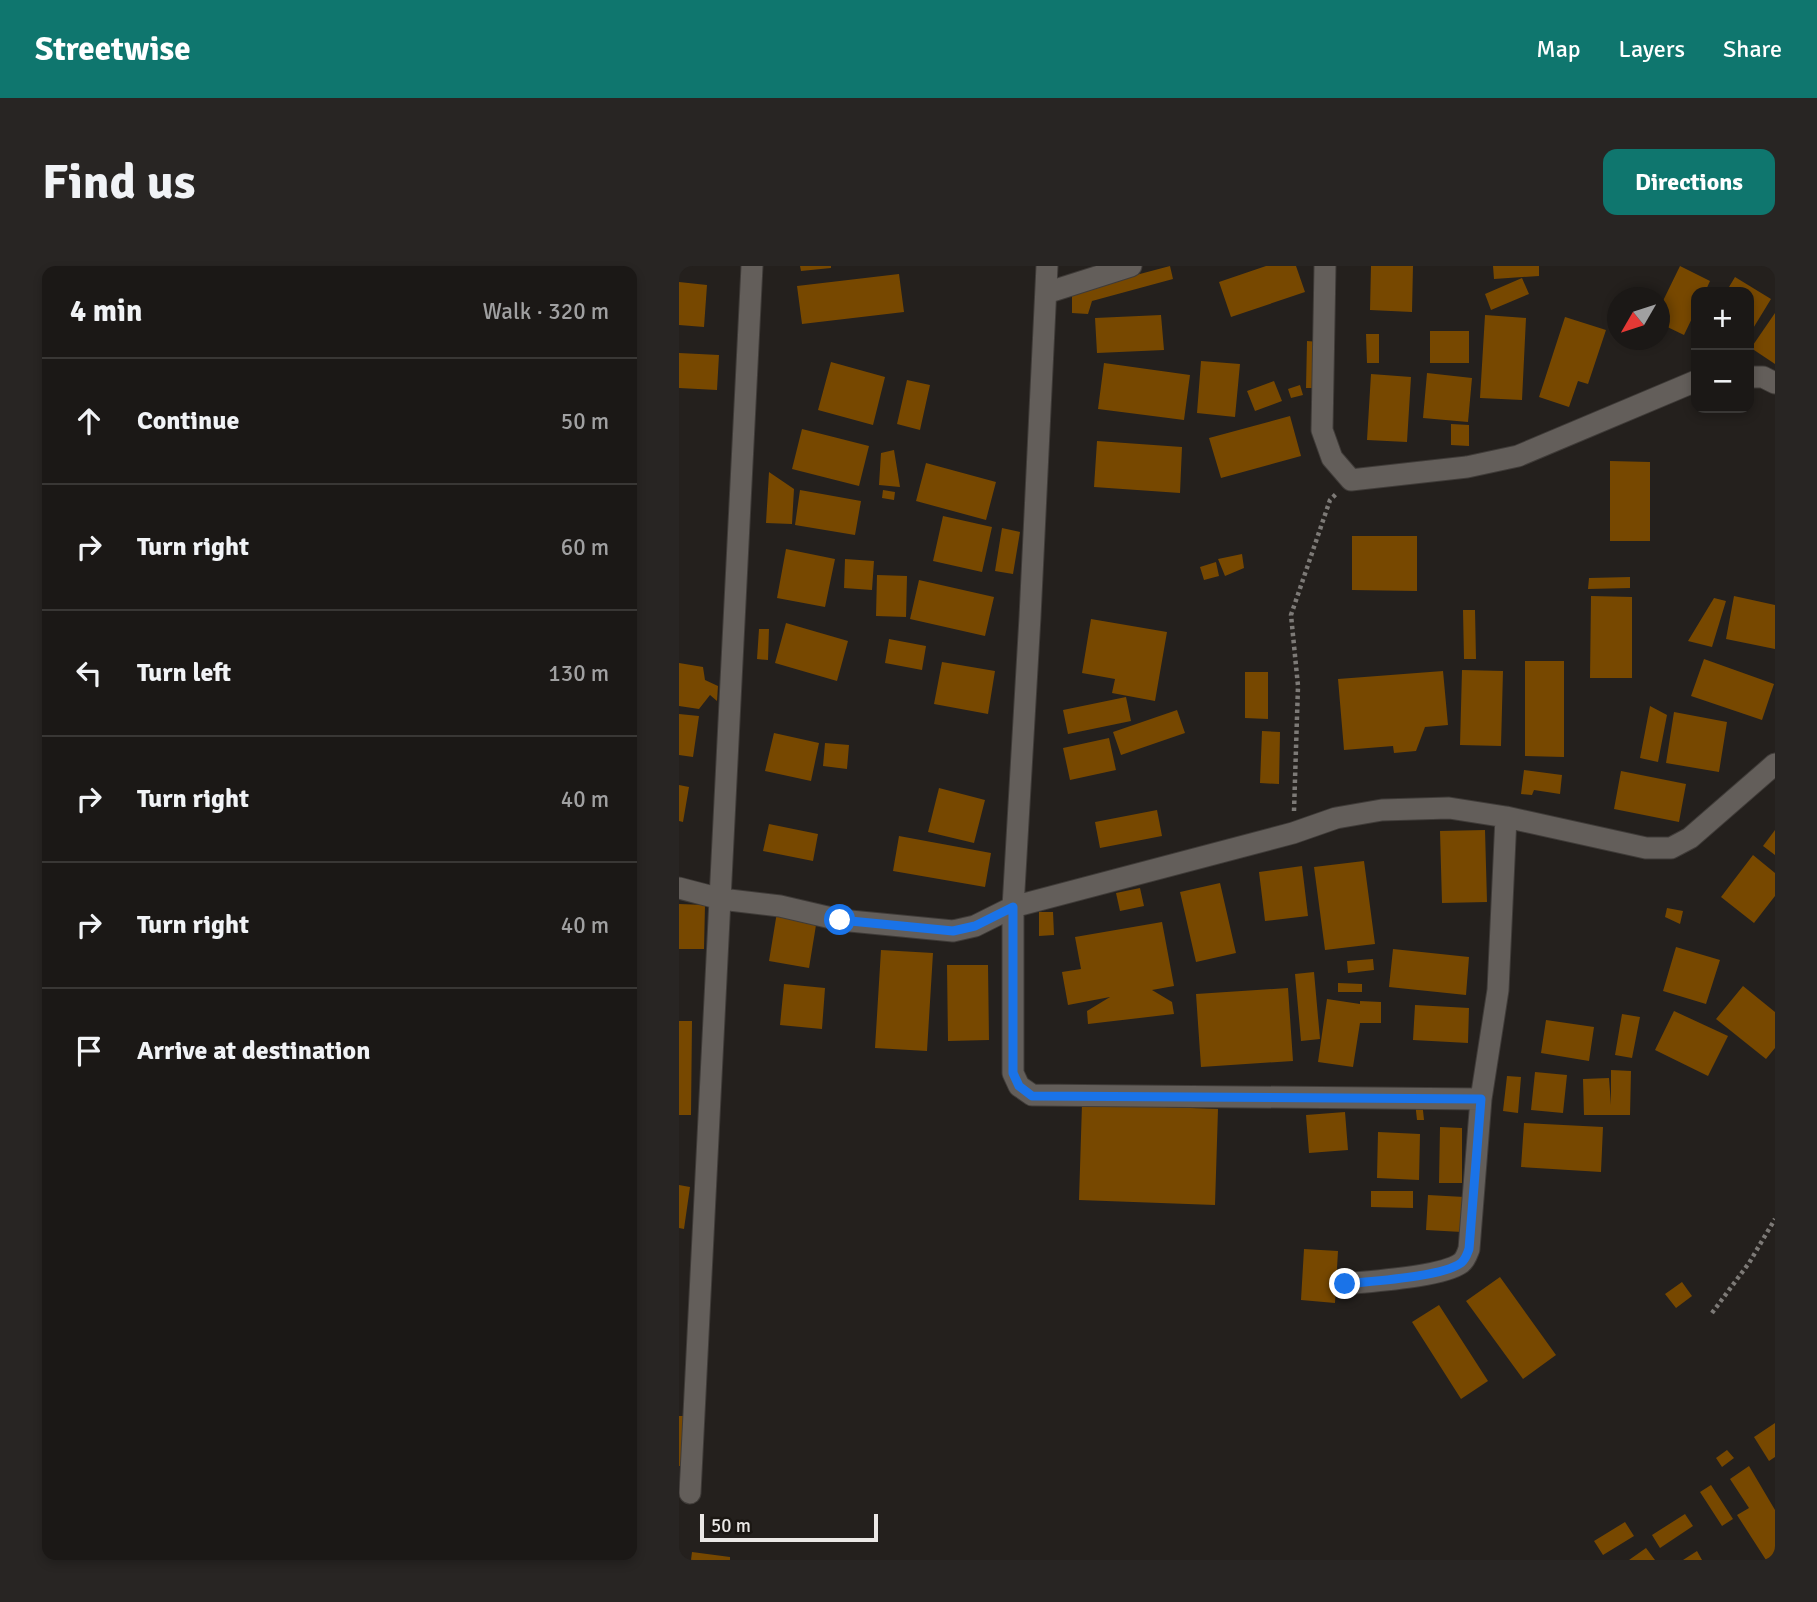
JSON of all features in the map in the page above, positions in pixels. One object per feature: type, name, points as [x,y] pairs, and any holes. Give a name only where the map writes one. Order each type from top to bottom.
[{"type":"street","points":[[690,1493],[752,266]]},
{"type":"street","points":[[1047,266],[1013,907],[1013,1073],[1019,1086],[1032,1096],[1481,1099]]},
{"type":"street","points":[[1046,293],[1131,266]]},
{"type":"street","points":[[1325,266],[1322,430],[1332,458],[1351,480],[1467,467],[1518,456],[1691,383]]},
{"type":"street","points":[[1754,377],[1763,377],[1775,383]]},
{"type":"street","points":[[679,888],[721,899],[780,906],[840,920],[953,931],[975,926],[1013,907],[1293,833],[1336,818],[1382,810],[1449,808],[1506,817],[1646,848],[1671,848],[1691,838],[1775,764]]},
{"type":"street","points":[[1345,1284],[1420,1275],[1458,1265],[1469,1249],[1481,1099],[1497,990],[1506,817]]},
{"type":"path","points":[[1293,833],[1298,686],[1291,615],[1330,500],[1351,480]]},
{"type":"path","points":[[1712,1313],[1749,1264],[1775,1219]]},
{"type":"building","points":[[800,266],[831,266],[831,268],[801,271]]},
{"type":"building","points":[[1170,266],[1173,279],[1092,301],[1088,314],[1072,313],[1072,292]]},
{"type":"building","points":[[1266,266],[1296,266],[1305,292],[1231,317],[1219,282]]},
{"type":"building","points":[[1371,266],[1413,266],[1412,312],[1370,310]]},
{"type":"building","points":[[1493,266],[1539,266],[1539,276],[1494,279]]},
{"type":"building","points":[[1680,266],[1710,281],[1707,287],[1691,287],[1691,320],[1684,335],[1670,328],[1670,287]]},
{"type":"building","points":[[899,274],[904,312],[802,324],[797,286]]},
{"type":"building","points":[[1735,277],[1751,287],[1729,287]]},
{"type":"building","points":[[1522,278],[1529,294],[1491,310],[1485,294]]},
{"type":"building","points":[[679,282],[707,285],[704,327],[679,325]]},
{"type":"building","points":[[1754,289],[1771,299],[1754,327]]},
{"type":"building","points":[[1775,313],[1775,364],[1754,350],[1754,344]]},
{"type":"building","points":[[1161,315],[1164,350],[1097,353],[1095,318]]},
{"type":"building","points":[[1485,315],[1526,318],[1522,400],[1480,398]]},
{"type":"building","points":[[1565,317],[1606,330],[1588,384],[1578,381],[1569,407],[1539,397]]},
{"type":"building","points":[[1430,331],[1469,331],[1469,363],[1430,363]]},
{"type":"building","points":[[1366,334],[1379,334],[1379,363],[1367,363]]},
{"type":"building","points":[[1307,341],[1319,342],[1319,388],[1306,388]]},
{"type":"building","points":[[679,353],[719,355],[717,390],[679,388]]},
{"type":"building","points":[[1201,361],[1240,364],[1235,417],[1197,413]]},
{"type":"building","points":[[831,362],[885,377],[873,425],[818,410]]},
{"type":"building","points":[[1104,363],[1190,375],[1184,420],[1098,409]]},
{"type":"building","points":[[1427,373],[1472,378],[1468,422],[1423,418]]},
{"type":"building","points":[[1371,374],[1411,377],[1407,442],[1367,440]]},
{"type":"building","points":[[907,380],[930,385],[920,430],[897,424]]},
{"type":"building","points":[[1274,381],[1282,401],[1255,411],[1247,391]]},
{"type":"building","points":[[1300,385],[1303,395],[1291,398],[1288,389]]},
{"type":"building","points":[[1290,416],[1301,456],[1221,478],[1209,438]]},
{"type":"building","points":[[1451,424],[1469,425],[1469,446],[1451,445]]},
{"type":"building","points":[[802,429],[869,446],[859,486],[792,469]]},
{"type":"building","points":[[1097,441],[1182,447],[1180,493],[1094,487]]},
{"type":"building","points":[[894,450],[900,487],[879,485],[881,453]]},
{"type":"building","points":[[1610,461],[1650,462],[1650,541],[1610,541]]},
{"type":"building","points":[[926,463],[996,482],[986,520],[916,501]]},
{"type":"building","points":[[769,472],[794,489],[792,524],[766,523]]},
{"type":"building","points":[[800,490],[861,501],[855,535],[795,525]]},
{"type":"building","points":[[883,490],[895,492],[894,500],[882,498]]},
{"type":"building","points":[[943,516],[992,527],[982,572],[933,561]]},
{"type":"building","points":[[1002,528],[1020,532],[1013,574],[995,571]]},
{"type":"building","points":[[1352,536],[1417,536],[1417,591],[1352,590]]},
{"type":"building","points":[[786,549],[835,559],[825,607],[777,598]]},
{"type":"building","points":[[1242,554],[1244,568],[1225,576],[1218,559]]},
{"type":"building","points":[[845,559],[874,561],[872,590],[844,588]]},
{"type":"building","points":[[1216,562],[1219,576],[1204,580],[1200,567]]},
{"type":"building","points":[[877,575],[907,576],[906,617],[876,616]]},
{"type":"building","points":[[1630,577],[1630,588],[1588,589],[1589,578]]},
{"type":"building","points":[[919,580],[994,597],[985,636],[910,619]]},
{"type":"building","points":[[1591,596],[1632,597],[1632,678],[1590,678]]},
{"type":"building","points":[[1734,596],[1775,605],[1775,649],[1726,639]]},
{"type":"building","points":[[1714,598],[1726,601],[1712,647],[1688,641]]},
{"type":"building","points":[[1463,610],[1475,610],[1476,659],[1464,659]]},
{"type":"building","points":[[1091,619],[1167,632],[1155,701],[1112,693],[1115,679],[1082,673]]},
{"type":"building","points":[[786,623],[848,641],[837,681],[775,663]]},
{"type":"building","points":[[759,629],[769,629],[768,660],[757,659]]},
{"type":"building","points":[[889,639],[926,646],[922,670],[885,663]]},
{"type":"building","points":[[1704,659],[1774,684],[1762,720],[1691,696]]},
{"type":"building","points":[[1525,661],[1564,661],[1564,757],[1525,756]]},
{"type":"building","points":[[942,662],[995,671],[988,714],[934,704]]},
{"type":"building","points":[[679,663],[703,667],[705,680],[718,686],[717,701],[710,695],[699,709],[679,706]]},
{"type":"building","points":[[1462,670],[1503,671],[1501,746],[1460,745]]},
{"type":"building","points":[[1443,671],[1448,725],[1425,727],[1416,751],[1394,753],[1393,746],[1344,750],[1338,679]]},
{"type":"building","points":[[1245,672],[1268,672],[1268,719],[1245,718]]},
{"type":"building","points":[[1126,697],[1131,721],[1068,734],[1063,710]]},
{"type":"building","points":[[1650,706],[1667,715],[1658,762],[1640,758]]},
{"type":"building","points":[[1177,710],[1185,733],[1121,755],[1113,732]]},
{"type":"building","points":[[1674,712],[1727,722],[1719,772],[1666,763]]},
{"type":"building","points":[[679,714],[699,716],[693,757],[679,755]]},
{"type":"building","points":[[1262,731],[1280,732],[1279,784],[1260,783]]},
{"type":"building","points":[[774,733],[819,743],[811,781],[765,771]]},
{"type":"building","points":[[1109,738],[1116,770],[1070,780],[1063,748]]},
{"type":"building","points":[[825,743],[849,745],[847,769],[823,766]]},
{"type":"building","points":[[1524,770],[1562,775],[1560,794],[1534,790],[1532,795],[1521,794]]},
{"type":"building","points":[[1621,771],[1686,784],[1679,822],[1614,809]]},
{"type":"building","points":[[679,785],[689,787],[683,822],[679,821]]},
{"type":"building","points":[[939,788],[985,800],[974,843],[928,832]]},
{"type":"building","points":[[1157,810],[1162,836],[1100,848],[1095,822]]},
{"type":"building","points":[[769,824],[818,834],[813,861],[763,851]]},
{"type":"building","points":[[1485,830],[1487,902],[1442,903],[1440,831]]},
{"type":"building","points":[[1775,830],[1775,855],[1763,846]]},
{"type":"building","points":[[899,836],[991,853],[985,887],[893,871]]},
{"type":"building","points":[[1753,855],[1775,873],[1775,896],[1754,923],[1721,897]]},
{"type":"building","points":[[1364,861],[1375,944],[1325,950],[1314,867]]},
{"type":"building","points":[[1302,866],[1308,916],[1265,921],[1259,872]]},
{"type":"building","points":[[1220,883],[1236,953],[1196,962],[1180,892]]},
{"type":"building","points":[[1140,888],[1144,906],[1120,911],[1116,893]]},
{"type":"building","points":[[679,904],[705,905],[704,949],[679,949]]},
{"type":"building","points":[[1667,908],[1683,911],[1680,924],[1665,917]]},
{"type":"building","points":[[777,912],[817,919],[809,968],[769,961]]},
{"type":"building","points":[[1039,912],[1053,912],[1054,935],[1039,936]]},
{"type":"building","points":[[1162,922],[1174,986],[1152,990],[1172,1002],[1174,1014],[1088,1024],[1087,1011],[1110,997],[1068,1005],[1062,972],[1081,969],[1075,937]]},
{"type":"building","points":[[1676,947],[1720,960],[1706,1004],[1663,991]]},
{"type":"building","points":[[1393,949],[1469,957],[1466,995],[1389,987]]},
{"type":"building","points":[[881,950],[933,953],[927,1051],[875,1048]]},
{"type":"building","points":[[1373,959],[1374,970],[1348,973],[1347,961]]},
{"type":"building","points":[[947,965],[988,965],[989,1040],[948,1041]]},
{"type":"building","points":[[1314,972],[1320,1039],[1301,1041],[1295,974]]},
{"type":"building","points":[[1338,983],[1362,984],[1362,992],[1338,992]]},
{"type":"building","points":[[784,984],[825,988],[822,1029],[780,1025]]},
{"type":"building","points":[[1743,986],[1775,1012],[1775,1048],[1766,1059],[1716,1019]]},
{"type":"building","points":[[1288,988],[1293,1061],[1201,1067],[1196,994]]},
{"type":"building","points":[[1327,999],[1360,1004],[1360,1001],[1381,1002],[1381,1023],[1360,1023],[1353,1067],[1318,1062]]},
{"type":"building","points":[[1415,1005],[1469,1008],[1468,1043],[1413,1040]]},
{"type":"building","points":[[1674,1011],[1728,1036],[1708,1076],[1655,1050]]},
{"type":"building","points":[[1622,1014],[1640,1017],[1632,1058],[1615,1055]]},
{"type":"building","points":[[1546,1020],[1594,1027],[1589,1061],[1541,1053]]},
{"type":"building","points":[[679,1021],[692,1021],[691,1115],[679,1115]]},
{"type":"building","points":[[1611,1070],[1631,1071],[1630,1115],[1584,1115],[1583,1079],[1609,1078],[1611,1105]]},
{"type":"building","points":[[1535,1072],[1567,1075],[1563,1113],[1531,1110]]},
{"type":"building","points":[[1507,1076],[1521,1077],[1518,1113],[1503,1111]]},
{"type":"building","points":[[1422,1101],[1424,1120],[1417,1120],[1415,1102]]},
{"type":"building","points":[[1082,1104],[1218,1109],[1215,1205],[1079,1200]]},
{"type":"building","points":[[1345,1112],[1348,1150],[1309,1153],[1306,1115]]},
{"type":"building","points":[[1524,1123],[1603,1127],[1601,1172],[1521,1167]]},
{"type":"building","points":[[1440,1127],[1462,1128],[1462,1183],[1439,1183]]},
{"type":"building","points":[[1378,1132],[1420,1134],[1419,1180],[1377,1178]]},
{"type":"building","points":[[679,1185],[690,1187],[684,1229],[679,1228]]},
{"type":"building","points":[[1371,1191],[1413,1191],[1413,1208],[1371,1207]]},
{"type":"building","points":[[1428,1195],[1464,1197],[1462,1232],[1426,1230]]},
{"type":"building","points":[[1304,1249],[1338,1251],[1335,1303],[1301,1300]]},
{"type":"building","points":[[1500,1277],[1556,1355],[1523,1379],[1466,1301]]},
{"type":"building","points":[[1682,1282],[1692,1296],[1676,1308],[1665,1294]]},
{"type":"building","points":[[1439,1305],[1488,1381],[1461,1399],[1412,1322]]},
{"type":"building","points":[[679,1416],[683,1416],[683,1466],[679,1466]]},
{"type":"building","points":[[1775,1423],[1775,1457],[1769,1461],[1754,1437]]},
{"type":"building","points":[[1727,1450],[1734,1458],[1722,1467],[1716,1458]]},
{"type":"building","points":[[1749,1466],[1775,1510],[1775,1558],[1771,1560],[1766,1560],[1737,1515],[1749,1508],[1730,1479]]},
{"type":"building","points":[[1711,1485],[1733,1519],[1722,1526],[1700,1492]]},
{"type":"building","points":[[1685,1514],[1693,1526],[1660,1548],[1652,1535]]},
{"type":"building","points":[[1625,1522],[1634,1536],[1603,1555],[1594,1541]]},
{"type":"building","points":[[1646,1548],[1655,1560],[1629,1560]]},
{"type":"building","points":[[1697,1551],[1702,1560],[1683,1560]]},
{"type":"building","points":[[692,1552],[730,1557],[730,1560],[691,1560]]},
{"type":"route","points":[[840,920],[953,931],[975,926],[1013,907],[1013,1073],[1019,1086],[1032,1096],[1481,1099],[1469,1249],[1466,1257],[1458,1265],[1420,1275],[1345,1284]]}]
